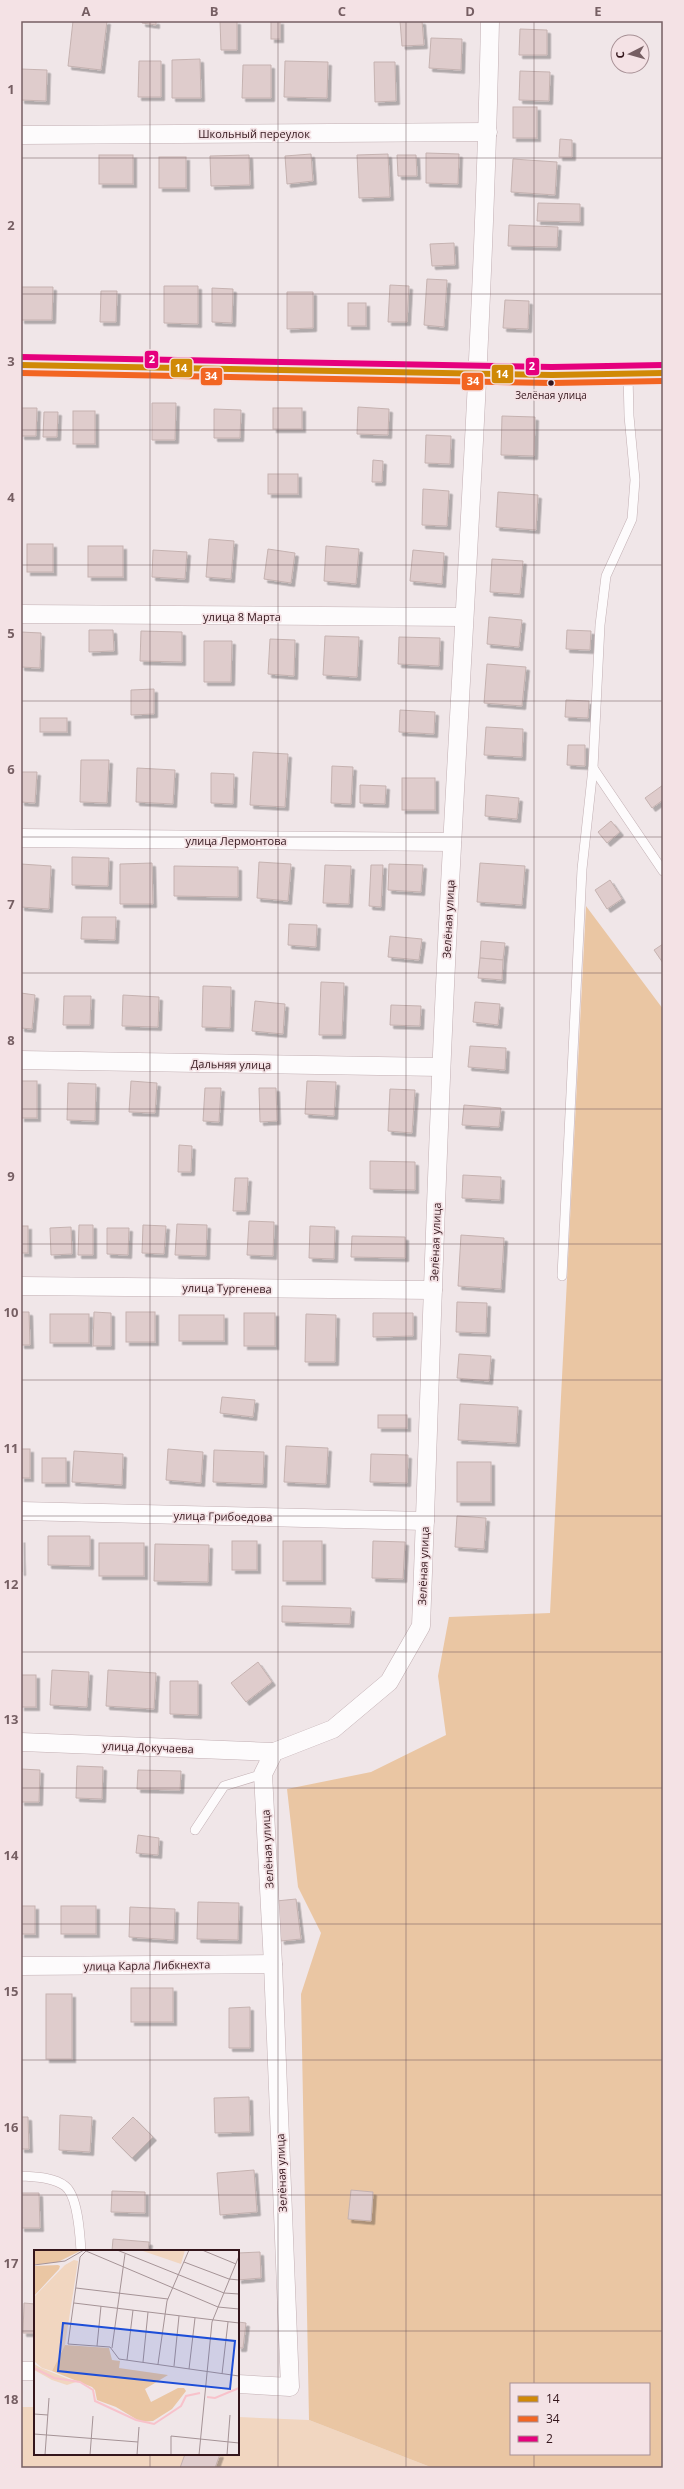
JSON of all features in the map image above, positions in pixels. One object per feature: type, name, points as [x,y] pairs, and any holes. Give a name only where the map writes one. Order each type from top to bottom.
[{"type":"main road","points":[[21,365],[479,374],[663,373]]},
{"type":"street","name":"Зелёная улица","points":[[239,2384],[290,2387],[273,1964],[263,1774],[274,1752],[333,1729],[388,1682],[420,1626],[425,1521],[440,1067],[464,617],[479,374],[488,132],[490,21]]},
{"type":"street","name":"Школьный переулок","points":[[21,134],[488,132]]},
{"type":"street","name":"улица 8 Марта","points":[[21,614],[464,617]]},
{"type":"street","name":"улица Лермонтова","points":[[21,838],[452,842]]},
{"type":"street","name":"Дальняя улица","points":[[21,1060],[440,1067]]},
{"type":"street","name":"улица Тургенева","points":[[21,1286],[433,1290]]},
{"type":"street","name":"улица Грибоедова","points":[[21,1511],[425,1521]]},
{"type":"street","name":"улица Докучаева","points":[[21,1742],[274,1752]]},
{"type":"street","name":"улица Карла Либкнехта","points":[[21,1966],[273,1964]]},
{"type":"street","points":[[21,2371],[34,2371]]},
{"type":"lane","points":[[562,1276],[582,869],[593,768],[600,625],[606,576],[632,519],[635,480],[629,416],[628,374]]},
{"type":"lane","points":[[593,768],[663,871]]},
{"type":"lane","points":[[195,1830],[224,1786],[263,1774]]},
{"type":"lane","points":[[21,2176],[43,2177],[66,2186],[74,2198],[81,2250]]},
{"type":"shaded area","points":[[586,906],[663,1009],[663,2468],[433,2468],[309,2420],[301,1994],[321,1933],[298,1887],[287,1789],[371,1772],[446,1735],[438,1676],[449,1617],[550,1613]]},
{"type":"shaded area","points":[[21,2407],[34,2407],[34,2455],[239,2455],[239,2417],[309,2420],[433,2468],[21,2468]]},
{"type":"building","points":[[73,21],[107,21],[101,70],[68,66]]},
{"type":"building","points":[[142,21],[156,21],[156,25],[142,23]]},
{"type":"building","points":[[220,21],[237,21],[237,50],[221,50]]},
{"type":"building","points":[[271,21],[280,21],[280,39],[271,39]]},
{"type":"building","points":[[400,21],[422,21],[424,45],[402,46]]},
{"type":"building","points":[[520,29],[547,30],[547,55],[519,55]]},
{"type":"building","points":[[431,38],[462,39],[461,70],[429,68]]},
{"type":"building","points":[[200,59],[201,98],[172,98],[172,60]]},
{"type":"building","points":[[139,61],[161,61],[161,97],[138,97]]},
{"type":"building","points":[[285,61],[328,62],[327,98],[284,97]]},
{"type":"building","points":[[374,62],[395,62],[396,101],[375,102]]},
{"type":"building","points":[[243,65],[271,65],[271,98],[242,98]]},
{"type":"building","points":[[21,69],[47,70],[46,101],[21,100]]},
{"type":"building","points":[[520,71],[550,72],[549,101],[519,100]]},
{"type":"building","points":[[513,107],[537,107],[537,138],[513,138]]},
{"type":"building","points":[[560,139],[572,140],[572,157],[559,157]]},
{"type":"building","points":[[426,153],[459,154],[458,184],[426,183]]},
{"type":"building","points":[[311,154],[313,181],[287,184],[285,156]]},
{"type":"building","points":[[388,154],[390,197],[359,198],[357,155]]},
{"type":"building","points":[[99,155],[133,155],[133,184],[99,184]]},
{"type":"building","points":[[249,155],[250,185],[211,186],[210,156]]},
{"type":"building","points":[[397,155],[416,155],[417,176],[398,176]]},
{"type":"building","points":[[159,157],[186,157],[186,188],[159,188]]},
{"type":"building","points":[[513,159],[557,162],[555,195],[511,192]]},
{"type":"building","points":[[538,203],[580,204],[580,222],[537,221]]},
{"type":"building","points":[[509,225],[558,227],[557,247],[508,246]]},
{"type":"building","points":[[454,243],[455,265],[432,266],[430,244]]},
{"type":"building","points":[[427,279],[447,280],[444,327],[424,325]]},
{"type":"building","points":[[390,285],[409,286],[407,322],[388,322]]},
{"type":"building","points":[[164,286],[198,286],[198,324],[164,323]]},
{"type":"building","points":[[21,287],[53,287],[52,320],[21,320]]},
{"type":"building","points":[[212,288],[233,289],[232,323],[212,322]]},
{"type":"building","points":[[101,291],[117,291],[116,322],[100,322]]},
{"type":"building","points":[[287,292],[313,292],[313,328],[287,329]]},
{"type":"building","points":[[505,300],[529,301],[528,329],[503,328]]},
{"type":"building","points":[[348,303],[366,303],[366,326],[348,326]]},
{"type":"building","points":[[152,403],[176,403],[175,440],[152,440]]},
{"type":"building","points":[[358,407],[389,409],[388,435],[357,434]]},
{"type":"building","points":[[21,408],[37,408],[36,436],[21,436]]},
{"type":"building","points":[[273,408],[302,408],[302,429],[273,429]]},
{"type":"building","points":[[214,409],[241,410],[240,438],[214,438]]},
{"type":"building","points":[[73,411],[95,411],[95,444],[73,444]]},
{"type":"building","points":[[44,412],[58,412],[57,437],[43,437]]},
{"type":"building","points":[[502,416],[535,417],[534,456],[501,455]]},
{"type":"building","points":[[426,435],[451,436],[450,464],[425,463]]},
{"type":"building","points":[[373,460],[383,461],[382,482],[372,482]]},
{"type":"building","points":[[268,474],[298,474],[298,494],[268,494]]},
{"type":"building","points":[[423,489],[449,491],[447,526],[422,525]]},
{"type":"building","points":[[498,492],[538,495],[536,530],[496,527]]},
{"type":"building","points":[[209,539],[234,541],[231,579],[206,577]]},
{"type":"building","points":[[27,544],[53,544],[53,572],[27,572]]},
{"type":"building","points":[[88,546],[123,546],[123,577],[88,577]]},
{"type":"building","points":[[326,546],[359,549],[356,584],[324,581]]},
{"type":"building","points":[[268,549],[295,553],[291,583],[264,579]]},
{"type":"building","points":[[153,550],[187,552],[185,579],[152,577]]},
{"type":"building","points":[[413,550],[444,553],[442,584],[410,581]]},
{"type":"building","points":[[492,559],[523,561],[520,594],[490,592]]},
{"type":"building","points":[[489,617],[522,620],[519,647],[487,644]]},
{"type":"building","points":[[89,630],[113,630],[114,651],[89,652]]},
{"type":"building","points":[[567,630],[591,631],[590,650],[566,649]]},
{"type":"building","points":[[141,631],[182,632],[182,662],[140,661]]},
{"type":"building","points":[[21,632],[41,633],[40,668],[21,667]]},
{"type":"building","points":[[325,636],[359,637],[357,677],[323,675]]},
{"type":"building","points":[[399,637],[440,638],[439,666],[398,664]]},
{"type":"building","points":[[270,639],[295,640],[294,676],[268,674]]},
{"type":"building","points":[[204,641],[232,641],[231,682],[204,682]]},
{"type":"building","points":[[487,664],[526,667],[522,706],[484,703]]},
{"type":"building","points":[[154,689],[154,714],[131,715],[131,690]]},
{"type":"building","points":[[566,700],[589,701],[588,718],[565,717]]},
{"type":"building","points":[[400,710],[435,712],[434,734],[399,732]]},
{"type":"building","points":[[40,718],[67,718],[67,732],[40,732]]},
{"type":"building","points":[[486,727],[523,729],[522,757],[484,755]]},
{"type":"building","points":[[568,745],[585,745],[585,766],[567,765]]},
{"type":"building","points":[[253,752],[288,754],[285,807],[250,805]]},
{"type":"building","points":[[81,760],[109,760],[107,803],[80,802]]},
{"type":"building","points":[[332,766],[353,767],[351,804],[331,803]]},
{"type":"building","points":[[137,768],[175,770],[173,804],[136,802]]},
{"type":"building","points":[[21,772],[37,772],[35,803],[21,802]]},
{"type":"building","points":[[211,773],[234,774],[233,804],[211,803]]},
{"type":"building","points":[[402,778],[435,778],[435,810],[402,810]]},
{"type":"building","points":[[360,785],[386,786],[385,804],[360,803]]},
{"type":"building","points":[[663,785],[663,800],[652,808],[645,798]]},
{"type":"building","points":[[486,795],[519,798],[517,819],[485,816]]},
{"type":"building","points":[[611,821],[620,832],[607,843],[598,832]]},
{"type":"building","points":[[72,857],[109,858],[108,886],[72,885]]},
{"type":"building","points":[[259,862],[291,864],[288,901],[257,898]]},
{"type":"building","points":[[152,863],[153,904],[120,904],[120,864]]},
{"type":"building","points":[[480,863],[525,866],[522,905],[477,902]]},
{"type":"building","points":[[21,864],[51,866],[49,909],[21,907]]},
{"type":"building","points":[[389,864],[423,865],[421,892],[388,890]]},
{"type":"building","points":[[325,865],[351,866],[349,904],[323,903]]},
{"type":"building","points":[[371,865],[383,865],[381,907],[369,906]]},
{"type":"building","points":[[174,866],[238,867],[238,897],[174,896]]},
{"type":"building","points":[[610,880],[622,899],[607,909],[595,890]]},
{"type":"building","points":[[82,917],[116,917],[115,940],[81,939]]},
{"type":"building","points":[[289,924],[317,925],[316,947],[288,945]]},
{"type":"building","points":[[390,936],[422,939],[419,960],[388,957]]},
{"type":"building","points":[[481,941],[505,943],[503,960],[480,958]]},
{"type":"building","points":[[663,944],[663,963],[654,950]]},
{"type":"building","points":[[480,958],[503,960],[502,980],[478,978]]},
{"type":"building","points":[[321,982],[344,983],[342,1035],[319,1035]]},
{"type":"building","points":[[203,986],[231,987],[230,1028],[202,1027]]},
{"type":"building","points":[[21,993],[35,995],[32,1029],[21,1028]]},
{"type":"building","points":[[123,995],[159,997],[158,1027],[122,1026]]},
{"type":"building","points":[[64,996],[91,996],[90,1025],[63,1025]]},
{"type":"building","points":[[255,1001],[285,1004],[283,1034],[252,1031]]},
{"type":"building","points":[[475,1002],[500,1004],[498,1025],[473,1022]]},
{"type":"building","points":[[391,1005],[421,1006],[420,1026],[390,1025]]},
{"type":"building","points":[[470,1046],[506,1048],[505,1070],[468,1067]]},
{"type":"building","points":[[21,1081],[37,1081],[37,1118],[21,1118]]},
{"type":"building","points":[[131,1081],[157,1083],[155,1113],[129,1112]]},
{"type":"building","points":[[307,1081],[336,1082],[334,1116],[305,1114]]},
{"type":"building","points":[[68,1083],[96,1084],[95,1121],[67,1120]]},
{"type":"building","points":[[205,1088],[221,1088],[219,1122],[203,1121]]},
{"type":"building","points":[[259,1088],[276,1088],[277,1121],[260,1122]]},
{"type":"building","points":[[390,1089],[415,1090],[412,1133],[388,1131]]},
{"type":"building","points":[[464,1105],[501,1108],[499,1127],[462,1125]]},
{"type":"building","points":[[179,1145],[192,1146],[191,1172],[178,1172]]},
{"type":"building","points":[[370,1161],[415,1162],[415,1190],[370,1189]]},
{"type":"building","points":[[463,1175],[501,1177],[500,1200],[462,1198]]},
{"type":"building","points":[[235,1178],[248,1178],[246,1211],[233,1211]]},
{"type":"building","points":[[249,1221],[274,1222],[273,1256],[247,1255]]},
{"type":"building","points":[[177,1224],[207,1225],[206,1256],[175,1255]]},
{"type":"building","points":[[79,1225],[93,1225],[93,1255],[78,1255]]},
{"type":"building","points":[[143,1225],[166,1226],[164,1254],[142,1253]]},
{"type":"building","points":[[21,1226],[28,1226],[28,1253],[21,1253]]},
{"type":"building","points":[[310,1226],[335,1227],[334,1259],[309,1258]]},
{"type":"building","points":[[71,1227],[72,1254],[51,1255],[50,1228]]},
{"type":"building","points":[[107,1228],[129,1228],[128,1255],[107,1254]]},
{"type":"building","points":[[461,1235],[504,1238],[501,1289],[458,1286]]},
{"type":"building","points":[[352,1236],[405,1237],[405,1258],[351,1257]]},
{"type":"building","points":[[457,1302],[487,1303],[486,1333],[456,1332]]},
{"type":"building","points":[[21,1312],[29,1312],[30,1345],[21,1345]]},
{"type":"building","points":[[94,1312],[111,1313],[111,1346],[93,1346]]},
{"type":"building","points":[[126,1312],[155,1312],[155,1342],[126,1342]]},
{"type":"building","points":[[244,1313],[275,1313],[275,1346],[244,1346]]},
{"type":"building","points":[[373,1313],[413,1313],[413,1336],[373,1337]]},
{"type":"building","points":[[50,1314],[89,1314],[89,1343],[50,1343]]},
{"type":"building","points":[[306,1314],[336,1315],[335,1362],[305,1362]]},
{"type":"building","points":[[179,1315],[224,1315],[224,1341],[179,1341]]},
{"type":"building","points":[[459,1354],[491,1356],[489,1381],[457,1378]]},
{"type":"building","points":[[222,1397],[255,1400],[253,1417],[220,1413]]},
{"type":"building","points":[[460,1404],[518,1407],[516,1443],[458,1440]]},
{"type":"building","points":[[378,1415],[407,1415],[407,1428],[378,1428]]},
{"type":"building","points":[[286,1446],[328,1448],[326,1484],[284,1482]]},
{"type":"building","points":[[21,1449],[30,1449],[30,1478],[21,1478]]},
{"type":"building","points":[[168,1449],[203,1452],[201,1483],[166,1480]]},
{"type":"building","points":[[214,1450],[264,1452],[263,1484],[213,1482]]},
{"type":"building","points":[[74,1451],[123,1454],[122,1485],[72,1482]]},
{"type":"building","points":[[371,1454],[408,1455],[407,1483],[370,1482]]},
{"type":"building","points":[[42,1458],[66,1458],[66,1483],[42,1483]]},
{"type":"building","points":[[457,1462],[491,1462],[491,1502],[457,1502]]},
{"type":"building","points":[[457,1516],[486,1518],[484,1549],[455,1547]]},
{"type":"building","points":[[48,1536],[90,1536],[90,1566],[48,1565]]},
{"type":"building","points":[[21,1539],[22,1572],[21,1572]]},
{"type":"building","points":[[232,1541],[257,1541],[257,1570],[232,1570]]},
{"type":"building","points":[[283,1541],[322,1541],[322,1581],[283,1581]]},
{"type":"building","points":[[373,1541],[405,1542],[403,1579],[372,1578]]},
{"type":"building","points":[[99,1543],[144,1543],[144,1576],[99,1576]]},
{"type":"building","points":[[155,1544],[209,1545],[208,1582],[154,1581]]},
{"type":"building","points":[[282,1606],[351,1608],[350,1624],[282,1622]]},
{"type":"building","points":[[258,1662],[272,1682],[246,1702],[231,1683]]},
{"type":"building","points":[[52,1670],[89,1672],[87,1707],[50,1705]]},
{"type":"building","points":[[108,1670],[156,1673],[154,1709],[106,1706]]},
{"type":"building","points":[[21,1675],[36,1675],[36,1707],[21,1707]]},
{"type":"building","points":[[170,1681],[198,1681],[198,1715],[170,1714]]},
{"type":"building","points":[[77,1766],[103,1767],[102,1799],[76,1798]]},
{"type":"building","points":[[21,1769],[40,1770],[39,1802],[21,1802]]},
{"type":"building","points":[[138,1770],[181,1771],[180,1790],[137,1789]]},
{"type":"building","points":[[138,1835],[159,1838],[158,1855],[136,1853]]},
{"type":"building","points":[[296,1899],[301,1939],[281,1941],[276,1901]]},
{"type":"building","points":[[198,1902],[239,1903],[238,1940],[197,1939]]},
{"type":"building","points":[[21,1906],[35,1906],[35,1934],[21,1934]]},
{"type":"building","points":[[61,1906],[96,1906],[96,1934],[61,1934]]},
{"type":"building","points":[[130,1907],[175,1909],[174,1940],[129,1937]]},
{"type":"building","points":[[131,1988],[173,1988],[173,2022],[131,2022]]},
{"type":"building","points":[[46,1994],[72,1994],[72,2059],[46,2059]]},
{"type":"building","points":[[250,2007],[250,2048],[229,2048],[229,2008]]},
{"type":"building","points":[[249,2097],[250,2132],[215,2133],[214,2098]]},
{"type":"building","points":[[60,2115],[92,2117],[90,2152],[59,2150]]},
{"type":"building","points":[[21,2117],[28,2117],[29,2149],[21,2149]]},
{"type":"building","points":[[133,2117],[153,2137],[132,2158],[112,2138]]},
{"type":"building","points":[[254,2170],[257,2212],[220,2215],[217,2173]]},
{"type":"building","points":[[351,2190],[373,2192],[371,2221],[348,2219]]},
{"type":"building","points":[[112,2191],[145,2192],[145,2213],[111,2212]]},
{"type":"building","points":[[21,2193],[39,2193],[40,2228],[21,2228]]},
{"type":"building","points":[[113,2239],[149,2242],[148,2250],[112,2250]]},
{"type":"building","points":[[260,2252],[261,2278],[239,2280],[239,2253]]},
{"type":"building","points":[[24,2303],[34,2304],[34,2333],[23,2333]]},
{"type":"building","points":[[239,2322],[246,2323],[243,2348],[239,2348]]},
{"type":"building","points":[[185,2455],[220,2455],[215,2468],[180,2468]]},
{"type":"transit line","name":"2","points":[[21,357],[552,367],[663,365]]},
{"type":"transit line","name":"14","points":[[21,365],[552,375],[663,373]]},
{"type":"transit line","name":"34","points":[[21,373],[552,383],[663,381]]},
{"type":"place","name":"Зелёная улица","points":[[551,383]]}]
